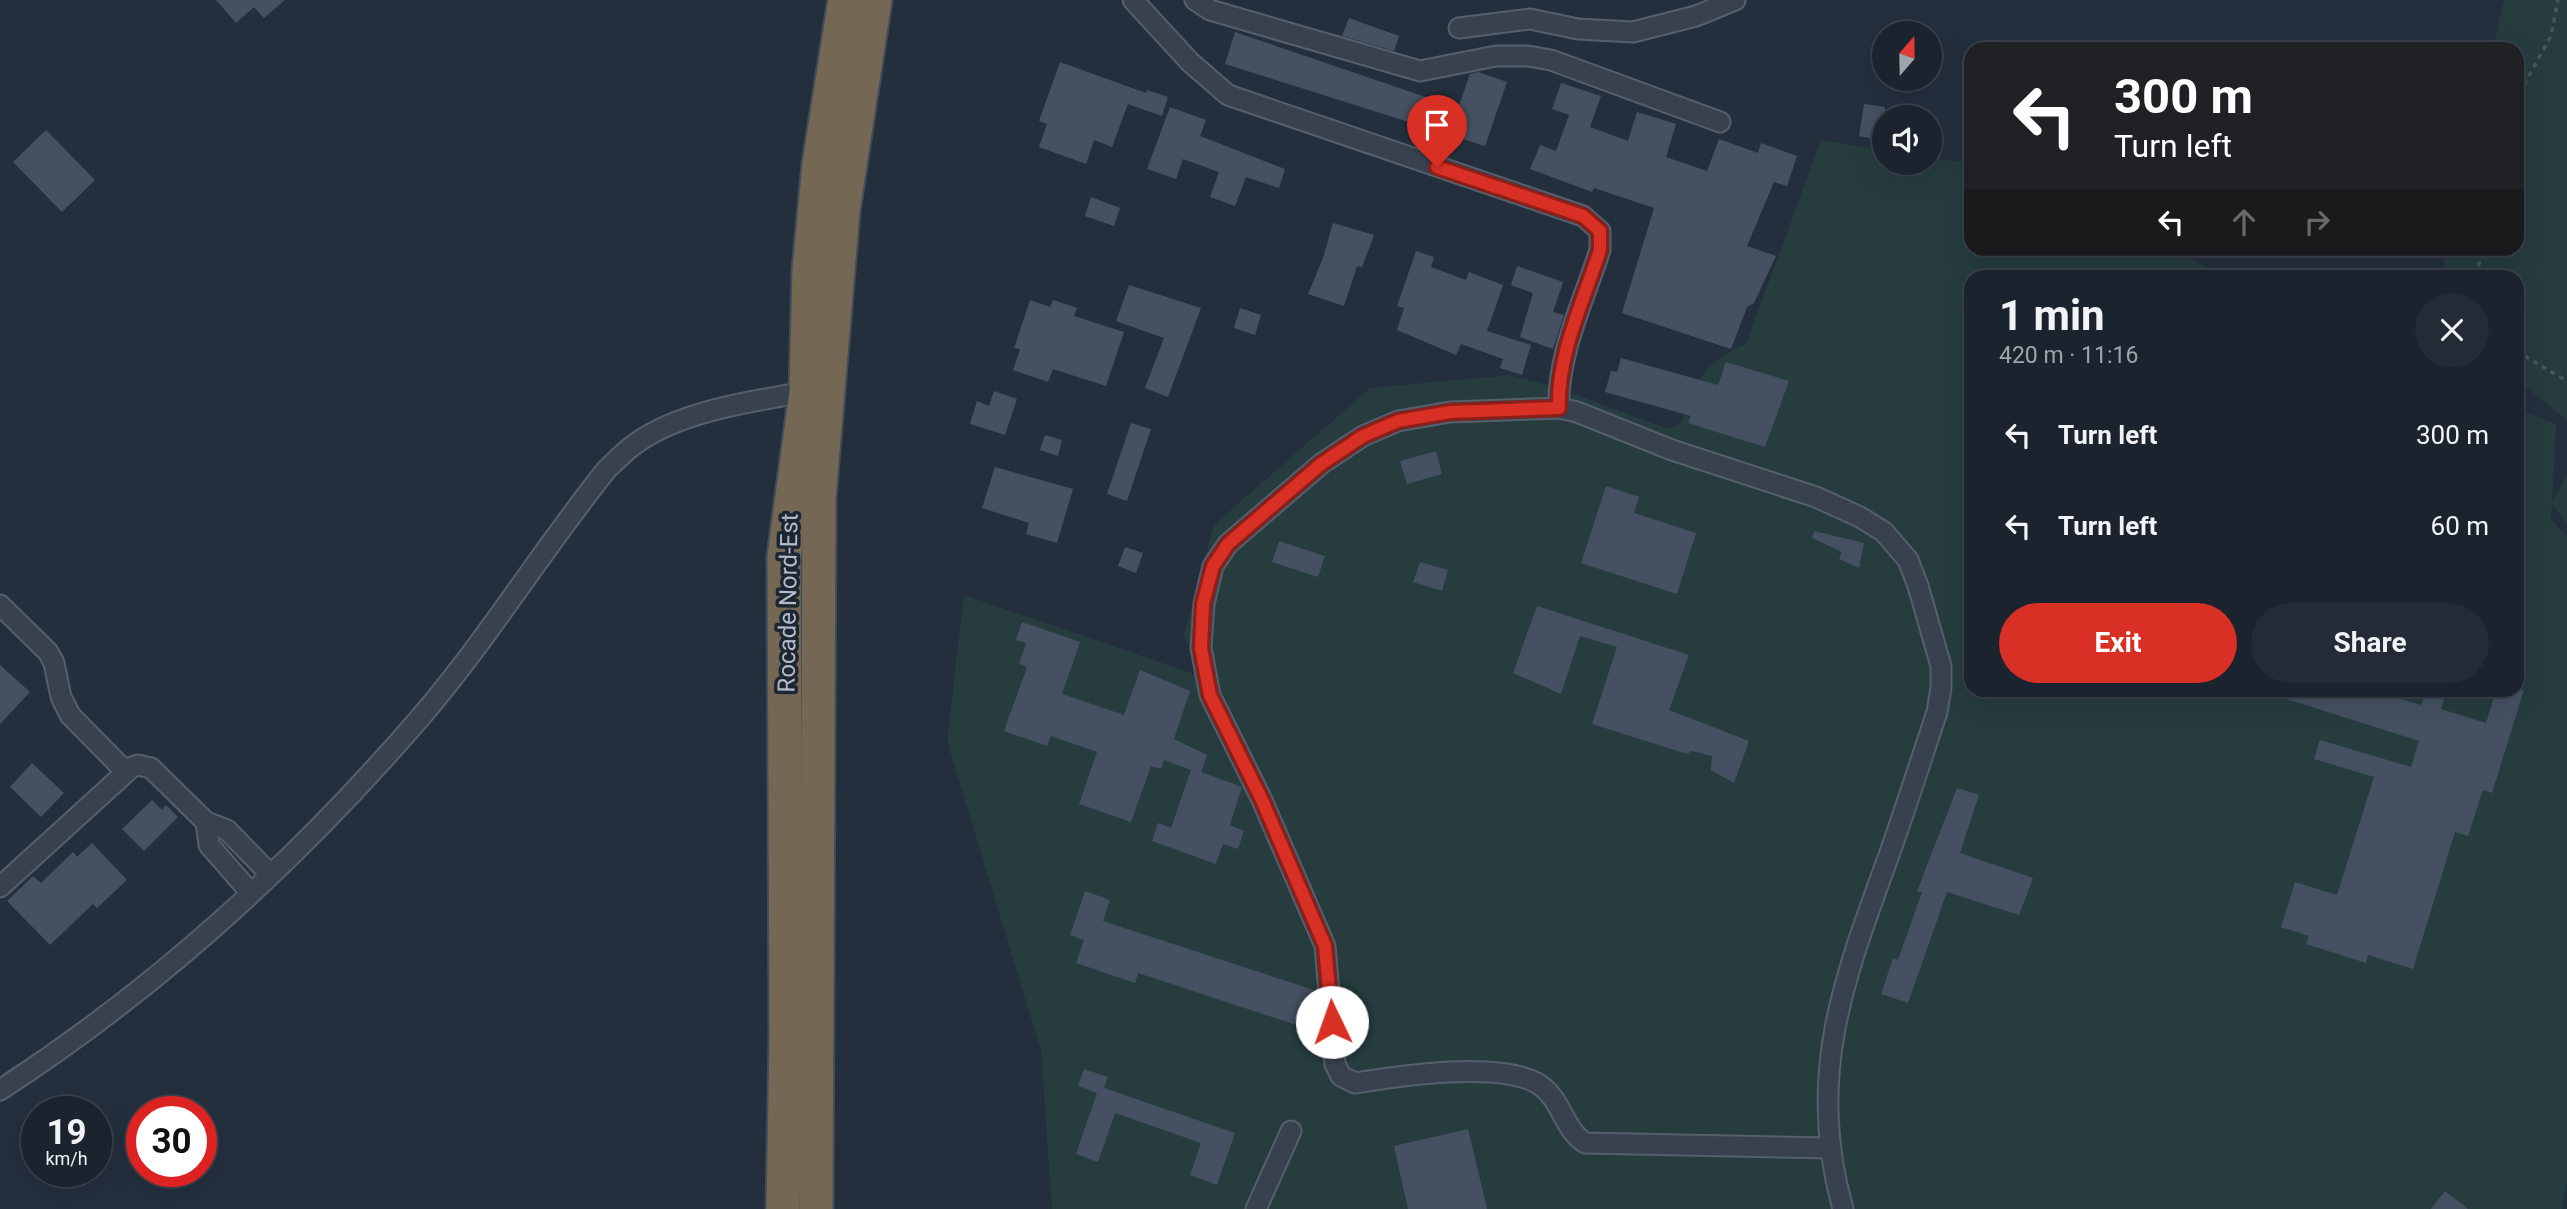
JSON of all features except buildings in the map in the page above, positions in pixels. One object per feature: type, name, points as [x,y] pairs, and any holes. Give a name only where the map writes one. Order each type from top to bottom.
[{"type":"highway","name":"Rocade Nord-Est","points":[[783,1209],[786,1038],[784,558],[806,392],[809,271],[819,164],[845,0]]},
{"type":"highway","name":"Rocade Nord-Est","points":[[816,1209],[819,498],[843,211],[875,0]]},
{"type":"street","points":[[1133,0],[1190,62],[1228,95],[1583,216],[1600,231],[1600,250],[1563,363],[1558,387],[1559,408]]},
{"type":"street","points":[[1195,0],[1210,10],[1420,71],[1496,56],[1528,56],[1551,60],[1720,122]]},
{"type":"street","points":[[1459,28],[1530,19],[1578,29],[1633,32],[1696,16],[1735,0]]},
{"type":"street","points":[[0,1090],[105,1014],[250,892],[350,795],[421,717],[607,469],[636,443],[691,418],[737,404],[806,392]]},
{"type":"street","points":[[1829,1147],[1585,1143],[1575,1137],[1556,1099],[1524,1077],[1487,1071],[1354,1083],[1341,1076],[1335,1064],[1325,946],[1262,800],[1210,695],[1201,648],[1203,604],[1213,566],[1228,544],[1321,464],[1363,436],[1398,421],[1450,412],[1559,408],[1577,412],[1672,450],[1816,497],[1860,517],[1884,532],[1908,560],[1919,586],[1941,666],[1941,688],[1937,712],[1843,986],[1833,1028],[1827,1093],[1829,1147],[1843,1209]]},
{"type":"street","points":[[0,605],[54,663],[61,697],[70,715],[126,772]]},
{"type":"street","points":[[0,887],[126,772],[138,765],[151,768],[206,822],[227,830],[270,874]]},
{"type":"street","points":[[206,822],[209,845],[250,892]]},
{"type":"street","points":[[1256,1209],[1291,1132]]},
{"type":"path","points":[[2524,88],[2551,36],[2558,0]]},
{"type":"path","points":[[2524,356],[2567,381]]},
{"type":"green space","points":[[2504,0],[2567,0],[2567,420],[2524,386],[2524,270],[2442,270],[2445,256],[2524,256],[2524,42],[2495,42]]},
{"type":"green space","points":[[1821,140],[1872,148],[1872,175],[1942,175],[1942,159],[1964,162],[1964,256],[2183,256],[2214,270],[1964,270],[1964,697],[2524,697],[2524,412],[2556,424],[2552,502],[2567,475],[2567,525],[2552,504],[2551,520],[2567,536],[2567,1182],[2562,1209],[1052,1209],[1041,1051],[947,741],[964,595],[1200,676],[1184,635],[1214,525],[1370,388],[1510,375],[1558,388],[1668,429],[1682,422],[1704,374],[1731,351],[1746,344]]},
{"type":"route","points":[[1332,1022],[1332,995],[1325,946],[1262,800],[1210,695],[1201,648],[1203,604],[1213,566],[1228,544],[1321,464],[1363,436],[1398,421],[1450,412],[1559,408],[1558,387],[1563,363],[1600,250],[1600,231],[1583,216],[1437,167]]}]
